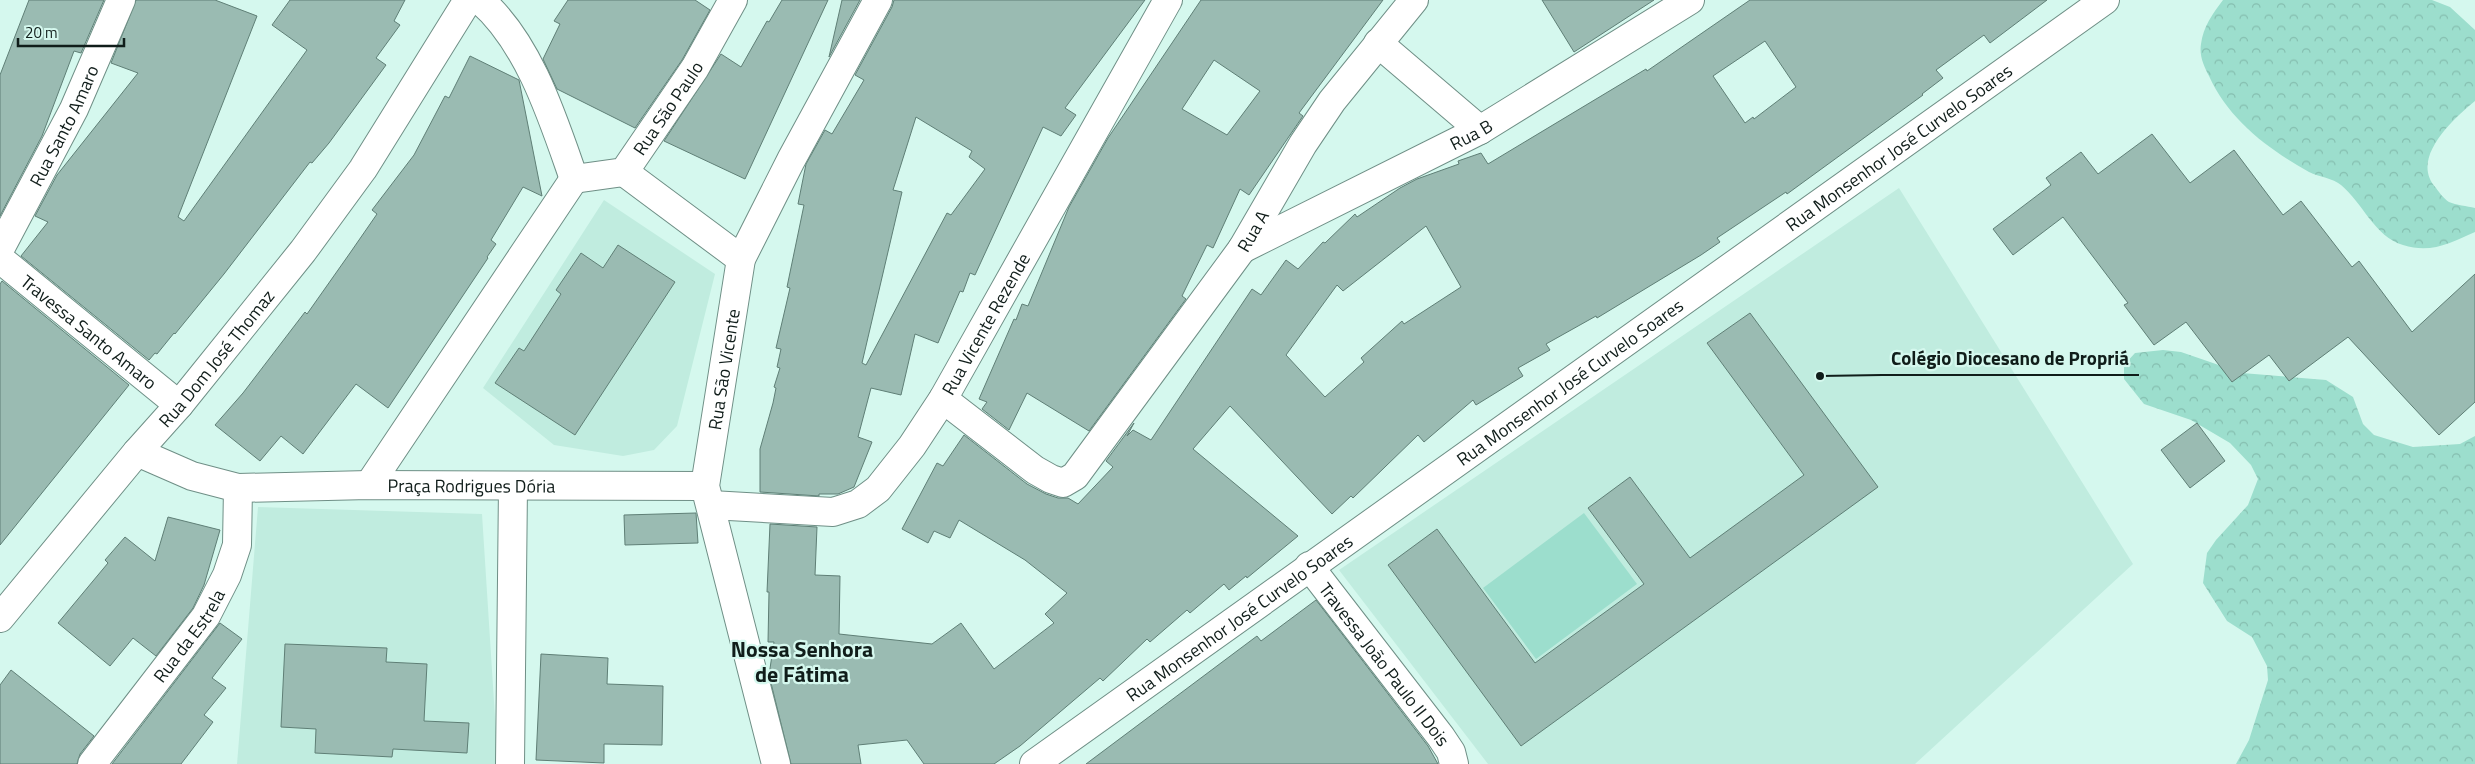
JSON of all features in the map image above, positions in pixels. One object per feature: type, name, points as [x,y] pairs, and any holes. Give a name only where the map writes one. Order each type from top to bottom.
[{"type":"street","name":"Rua Santo Amaro","points":[[0,249],[74,109],[120,0]]},
{"type":"street","name":"Rua Dom José Thomaz","points":[[415,87],[448,0]]},
{"type":"street","name":"Rua Dom José Thomaz","points":[[0,618],[137,452],[179,405],[309,244],[363,169],[468,0]]},
{"type":"street","points":[[368,485],[574,178],[552,116],[534,77],[500,20],[480,0]]},
{"type":"street","name":"Rua São Paulo","points":[[574,178],[624,172],[695,68],[733,0]]},
{"type":"street","name":"Rua São Vicente","points":[[776,764],[708,496],[741,259],[791,160],[878,0]]},
{"type":"street","name":"Rua Vicente Rezende","points":[[708,496],[833,512],[858,504],[878,489],[912,446],[943,400],[1168,0]]},
{"type":"street","name":"Rua A","points":[[943,400],[1035,470],[1063,483],[1075,476],[1088,461],[1242,249],[1303,144],[1332,101],[1414,0]]},
{"type":"street","name":"Rua B","points":[[1242,249],[1480,130],[1690,0]]},
{"type":"street","name":"Rua Monsenhor José Curvelo Soares","points":[[1034,764],[2104,0]]},
{"type":"street","points":[[1378,43],[1480,130]]},
{"type":"street","points":[[624,172],[741,259]]},
{"type":"street","name":"Travessa Santo Amaro","points":[[0,259],[179,405]]},
{"type":"street","name":"Praça Rodrigues Dória","points":[[137,452],[192,476],[238,488],[368,485],[513,486],[708,496]]},
{"type":"street","points":[[510,764],[513,486]]},
{"type":"street","name":"Rua da Estrela","points":[[92,764],[206,616],[227,575],[237,545],[238,488]]},
{"type":"street","name":"Travessa João Paulo II Dois","points":[[1309,566],[1441,737],[1451,752],[1454,764]]},
{"type":"shaded area","points":[[1899,188],[2133,564],[1915,764],[1488,764],[1339,570]]},
{"type":"shaded area","points":[[604,200],[715,274],[677,426],[654,450],[623,456],[554,445],[483,388]]},
{"type":"shaded area","points":[[258,507],[482,514],[498,764],[237,764]]},
{"type":"green space","points":[[2223,0],[2432,0],[2450,7],[2475,30],[2475,101],[2456,118],[2437,140],[2431,152],[2428,165],[2429,177],[2445,199],[2452,203],[2475,208],[2475,232],[2431,248],[2413,247],[2393,241],[2384,235],[2356,200],[2341,185],[2309,172],[2251,132],[2217,92],[2201,57],[2201,44],[2206,26]]},
{"type":"green space","points":[[2163,350],[2181,352],[2242,373],[2326,380],[2353,397],[2363,424],[2374,435],[2413,447],[2460,444],[2475,436],[2475,764],[2236,764],[2249,740],[2268,680],[2267,666],[2252,637],[2227,621],[2203,583],[2207,553],[2216,540],[2248,505],[2258,479],[2251,465],[2230,443],[2191,420],[2144,404],[2124,379],[2124,365],[2135,353]]},
{"type":"green space","points":[[1584,513],[1637,584],[1536,659],[1483,588]]},
{"type":"building","points":[[29,0],[104,0],[81,53],[74,51],[42,136],[0,216],[0,75]]},
{"type":"building","points":[[136,0],[215,0],[257,16],[178,217],[184,221],[307,50],[272,25],[290,0],[405,0],[394,21],[400,25],[376,58],[386,65],[329,143],[312,163],[310,162],[224,274],[175,334],[149,360],[21,256],[48,222],[35,216],[57,175],[138,73],[111,63]]},
{"type":"building","points":[[568,0],[695,0],[710,10],[682,60],[635,128],[557,89],[543,59],[560,24],[554,21]]},
{"type":"building","points":[[782,0],[828,0],[745,179],[664,141],[721,54],[741,67],[767,21],[769,22]]},
{"type":"building","points":[[842,0],[860,0],[829,57]]},
{"type":"building","points":[[894,0],[1145,0],[1065,108],[1076,115],[1061,136],[1043,127],[975,275],[970,273],[963,292],[960,291],[938,343],[915,334],[901,395],[871,388],[858,437],[872,442],[854,487],[838,494],[819,494],[819,496],[760,492],[760,449],[773,403],[776,388],[774,387],[780,368],[777,367],[781,349],[776,348],[790,288],[787,287],[804,205],[798,204],[806,164],[825,130],[832,134],[864,80],[855,75]],"holes":[[[916,117],[972,151],[969,157],[985,169],[951,215],[947,213],[866,365],[862,363],[902,192],[893,190]]]},
{"type":"building","points":[[1201,0],[1383,0],[1299,113],[1303,116],[1249,195],[1240,189],[1213,248],[1207,245],[1182,296],[1186,299],[1089,431],[1027,393],[1009,430],[982,409],[987,402],[979,399],[1014,319],[1016,320],[1022,304],[1028,306],[1069,207],[1108,138]],"holes":[[[1214,60],[1260,91],[1227,135],[1182,109]]]},
{"type":"building","points":[[1542,0],[1654,0],[1574,52]]},
{"type":"building","points":[[1750,0],[2047,0],[1990,43],[1984,35],[1936,70],[1943,78],[1923,95],[1787,194],[1786,192],[1717,238],[1720,242],[1597,318],[1596,316],[1546,344],[1550,350],[1518,368],[1523,376],[1476,405],[1473,400],[1424,442],[1418,435],[1353,498],[1351,496],[1332,514],[1230,406],[1193,449],[1298,536],[1247,578],[1246,576],[1229,590],[1224,584],[1190,613],[1187,610],[1150,642],[1147,639],[1103,681],[1100,678],[1020,746],[994,764],[924,764],[907,740],[858,745],[861,764],[791,764],[769,675],[774,642],[768,642],[769,592],[767,592],[770,524],[817,527],[815,575],[840,576],[839,634],[932,644],[961,623],[994,669],[1054,623],[1045,614],[1067,593],[1025,560],[959,520],[950,538],[934,531],[928,543],[902,529],[937,463],[943,466],[964,435],[1027,484],[1046,494],[1058,498],[1068,498],[1078,504],[1113,467],[1106,461],[1134,423],[1127,436],[1133,430],[1151,440],[1252,289],[1261,295],[1286,260],[1298,269],[1323,242],[1325,243],[1355,214],[1357,217],[1400,188],[1417,179],[1459,164],[1458,161],[1481,153],[1488,164],[1646,69],[1647,71]],"holes":[[[1765,41],[1796,87],[1754,119],[1753,117],[1745,123],[1713,76]],[[1426,226],[1461,287],[1404,324],[1402,321],[1361,358],[1364,362],[1325,397],[1286,355],[1337,285],[1343,291]]]},
{"type":"building","points":[[470,56],[519,80],[542,196],[523,187],[491,240],[496,244],[488,258],[388,408],[356,384],[303,454],[281,436],[260,461],[215,425],[243,393],[305,312],[307,314],[377,214],[372,210],[414,155],[445,96],[449,98]]},
{"type":"building","points":[[2152,134],[2190,183],[2234,150],[2283,215],[2301,201],[2352,267],[2359,261],[2412,332],[2475,274],[2475,402],[2439,435],[2348,337],[2289,381],[2269,355],[2232,382],[2186,322],[2154,345],[2124,305],[2128,303],[2063,217],[2013,255],[1993,229],[2051,185],[2046,178],[2081,152],[2098,174]]},
{"type":"building","points":[[618,245],[675,282],[575,435],[495,383],[519,348],[524,351],[561,294],[556,290],[581,253],[603,268]]},
{"type":"building","points":[[2,281],[129,385],[0,545],[0,284]]},
{"type":"building","points":[[1750,313],[1878,487],[1521,746],[1388,565],[1437,529],[1535,663],[1644,584],[1588,508],[1630,477],[1690,558],[1804,475],[1707,343]]},
{"type":"building","points":[[2197,423],[2225,461],[2190,488],[2161,450]]},
{"type":"building","points":[[696,513],[698,543],[625,545],[624,515]]},
{"type":"building","points":[[168,517],[220,530],[204,585],[193,608],[156,656],[133,638],[110,666],[58,623],[108,563],[105,560],[125,537],[155,561]]},
{"type":"building","points":[[1316,600],[1428,746],[1438,764],[1086,764],[1257,636],[1261,641]]},
{"type":"building","points":[[220,623],[242,639],[212,678],[226,688],[204,715],[213,722],[181,764],[112,764]]},
{"type":"building","points":[[285,644],[387,648],[386,662],[427,664],[424,721],[469,723],[467,753],[393,749],[392,757],[315,753],[316,729],[281,727]]},
{"type":"building","points":[[541,654],[608,658],[607,684],[663,686],[662,745],[604,744],[604,763],[536,760]]},
{"type":"building","points":[[11,670],[94,736],[80,754],[77,764],[0,764],[0,685]]},
{"type":"place","name":"Colégio Diocesano de Propriá","points":[[1820,376]]},
{"type":"district","name":"Nossa Senhora de Fátima","points":[[802,662]]}]
